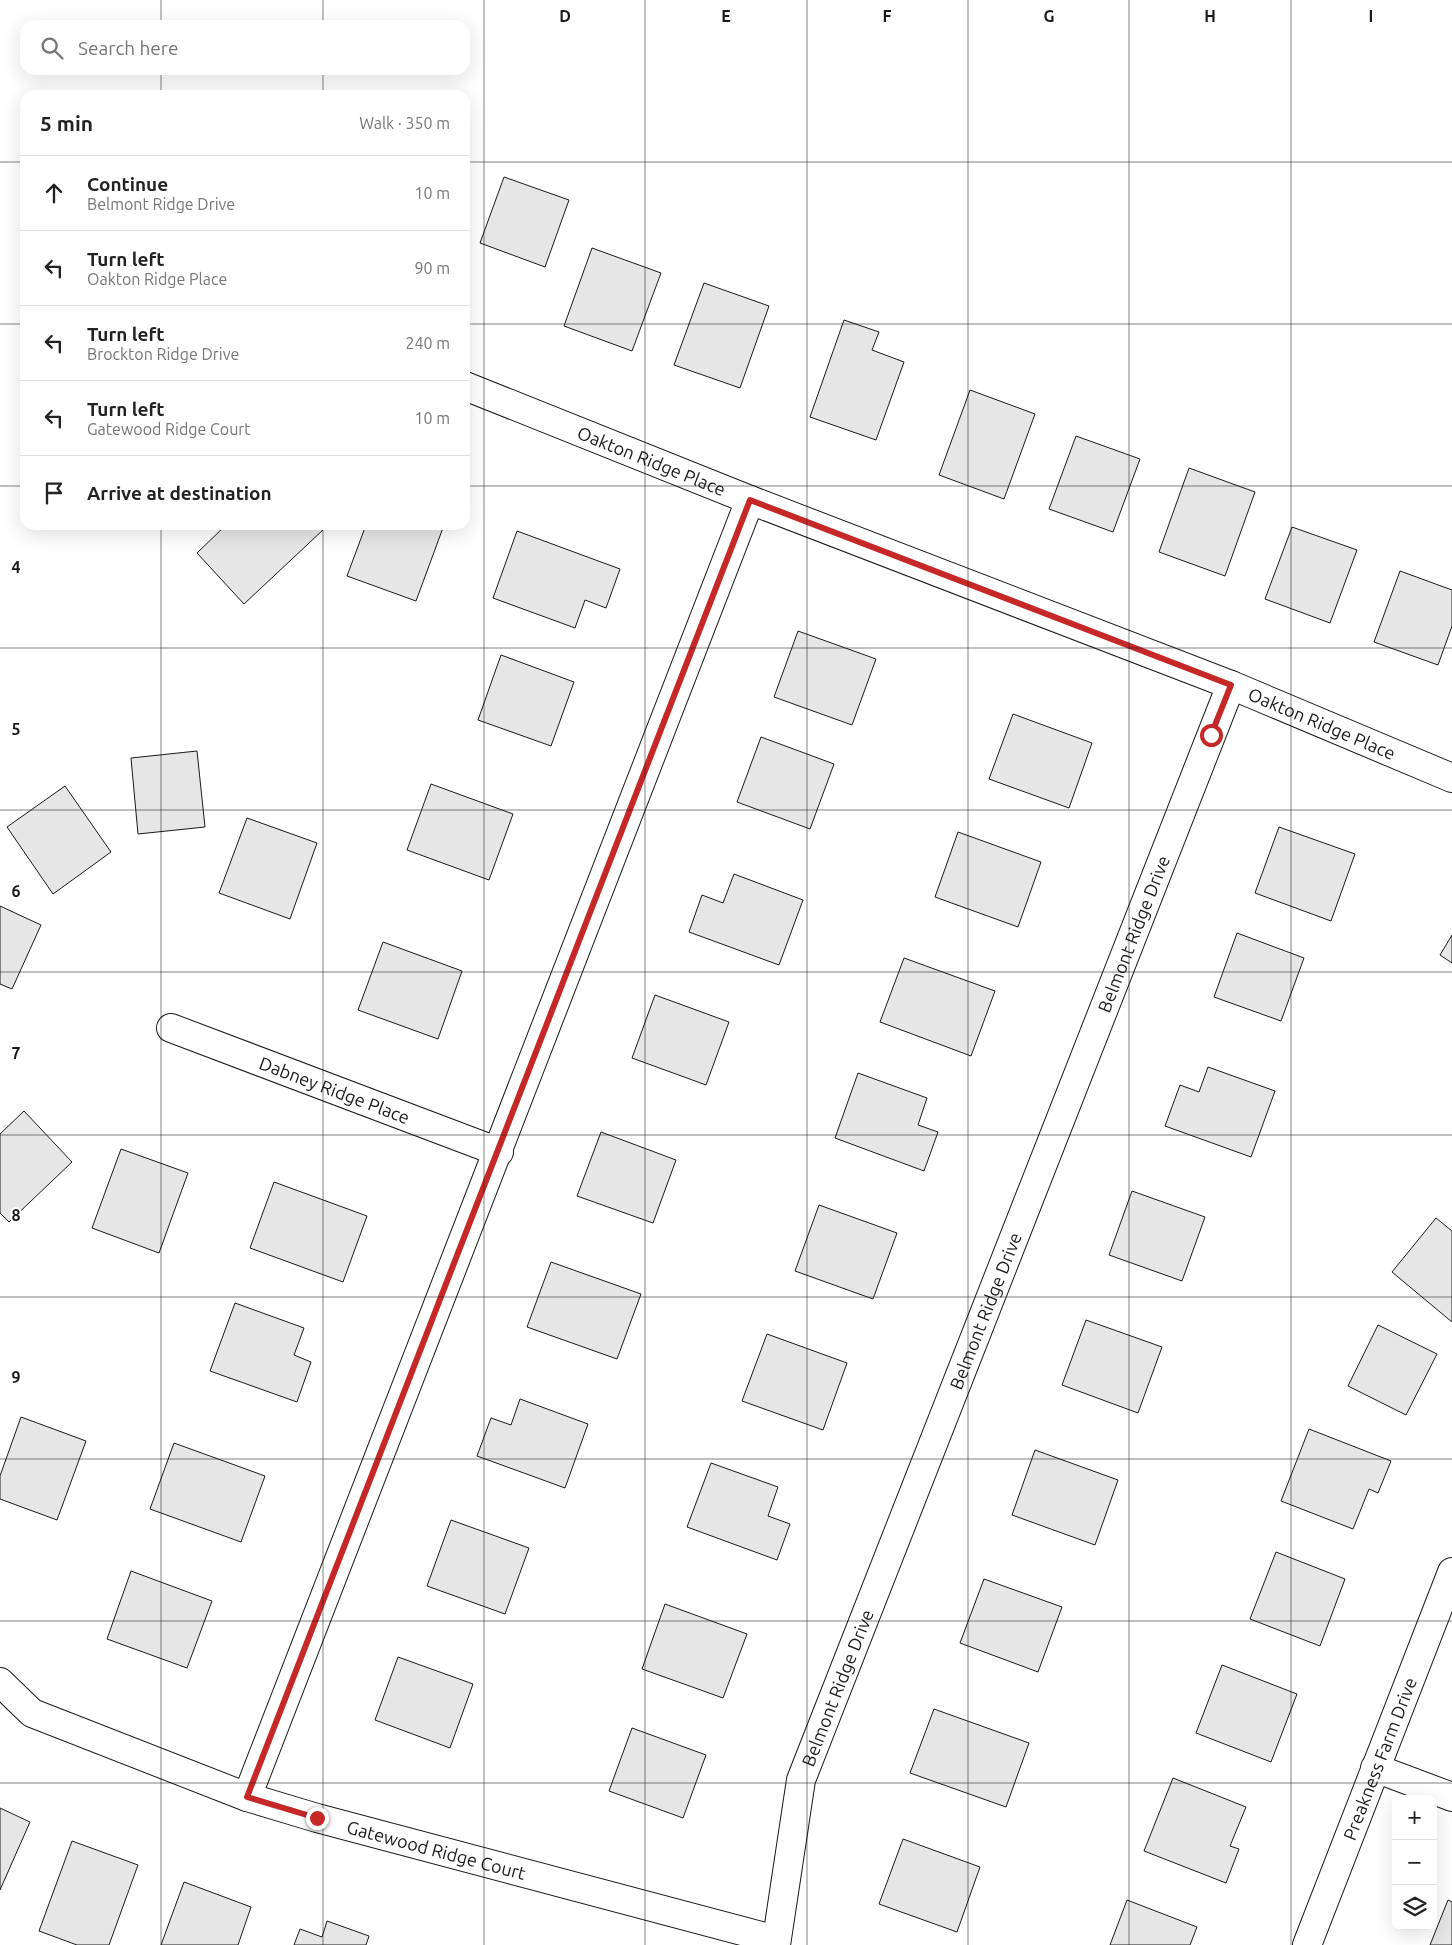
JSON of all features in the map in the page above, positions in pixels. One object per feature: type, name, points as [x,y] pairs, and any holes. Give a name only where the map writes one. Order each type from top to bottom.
[{"type":"street","name":"Oakton Ridge Place","points":[[470,388],[750,500],[1231,685],[1452,778]]},
{"type":"street","points":[[247,1797],[499,1152],[750,500]]},
{"type":"street","name":"Belmont Ridge Drive","points":[[776,1943],[801,1780],[1231,685]]},
{"type":"street","name":"Dabney Ridge Place","points":[[171,1028],[499,1152]]},
{"type":"street","name":"Preakness Farm Drive","points":[[1307,1945],[1452,1572]]},
{"type":"street","name":"Gatewood Ridge Court","points":[[0,1682],[32,1712],[247,1797],[317,1818],[776,1943]]},
{"type":"street","points":[[1375,1768],[1452,1797]]},
{"type":"building","points":[[504,177],[569,200],[545,267],[480,243]]},
{"type":"building","points":[[592,248],[661,273],[632,351],[564,326]]},
{"type":"building","points":[[704,283],[769,306],[740,388],[674,365]]},
{"type":"building","points":[[844,320],[879,332],[872,350],[904,362],[876,440],[810,417]]},
{"type":"building","points":[[970,390],[1035,414],[1004,499],[939,475]]},
{"type":"building","points":[[1076,436],[1140,459],[1113,532],[1049,509]]},
{"type":"building","points":[[1189,468],[1255,492],[1225,576],[1159,552]]},
{"type":"building","points":[[1292,527],[1357,550],[1330,623],[1265,599]]},
{"type":"building","points":[[221,530],[323,530],[244,604],[197,553]]},
{"type":"building","points":[[364,530],[442,530],[416,601],[347,576]]},
{"type":"building","points":[[517,531],[620,569],[606,608],[585,600],[575,628],[493,598]]},
{"type":"building","points":[[1400,571],[1452,590],[1452,626],[1438,665],[1374,642]]},
{"type":"building","points":[[798,631],[876,659],[852,725],[774,697]]},
{"type":"building","points":[[501,655],[574,682],[551,746],[478,720]]},
{"type":"building","points":[[1013,714],[1092,743],[1069,808],[989,779]]},
{"type":"building","points":[[761,737],[834,764],[810,829],[737,802]]},
{"type":"building","points":[[197,751],[205,827],[138,834],[131,758]]},
{"type":"building","points":[[431,784],[513,814],[489,880],[407,850]]},
{"type":"building","points":[[65,786],[111,852],[53,894],[7,827]]},
{"type":"building","points":[[247,818],[317,843],[290,919],[219,893]]},
{"type":"building","points":[[1279,827],[1355,854],[1331,921],[1255,893]]},
{"type":"building","points":[[958,832],[1041,862],[1018,927],[935,897]]},
{"type":"building","points":[[734,874],[803,900],[779,965],[689,932],[702,895],[723,903]]},
{"type":"building","points":[[0,906],[41,925],[12,989],[0,984]]},
{"type":"building","points":[[1237,933],[1304,958],[1281,1021],[1214,997]]},
{"type":"building","points":[[1452,935],[1452,963],[1440,955]]},
{"type":"building","points":[[383,942],[462,971],[438,1039],[358,1010]]},
{"type":"building","points":[[904,958],[995,991],[971,1056],[880,1022]]},
{"type":"building","points":[[655,995],[729,1022],[706,1085],[632,1058]]},
{"type":"building","points":[[1208,1067],[1275,1091],[1251,1157],[1165,1126],[1180,1085],[1199,1092]]},
{"type":"building","points":[[858,1073],[927,1098],[918,1125],[938,1132],[924,1171],[835,1138]]},
{"type":"building","points":[[24,1111],[72,1162],[9,1222],[0,1213],[0,1134]]},
{"type":"building","points":[[601,1132],[676,1160],[653,1223],[577,1196]]},
{"type":"building","points":[[121,1149],[188,1173],[159,1253],[92,1228]]},
{"type":"building","points":[[274,1182],[367,1216],[343,1282],[250,1248]]},
{"type":"building","points":[[1132,1191],[1205,1217],[1182,1281],[1109,1255]]},
{"type":"building","points":[[819,1205],[897,1233],[873,1299],[795,1271]]},
{"type":"building","points":[[1436,1218],[1452,1231],[1452,1322],[1392,1272]]},
{"type":"building","points":[[551,1262],[641,1294],[617,1359],[527,1327]]},
{"type":"building","points":[[235,1303],[304,1328],[294,1355],[311,1362],[297,1402],[210,1371]]},
{"type":"building","points":[[1086,1320],[1162,1347],[1138,1413],[1062,1385]]},
{"type":"building","points":[[1378,1325],[1437,1354],[1406,1415],[1348,1386]]},
{"type":"building","points":[[767,1334],[847,1363],[823,1430],[742,1401]]},
{"type":"building","points":[[520,1399],[588,1424],[565,1488],[477,1456],[491,1418],[511,1425]]},
{"type":"building","points":[[21,1417],[86,1441],[57,1520],[0,1499],[0,1476]]},
{"type":"building","points":[[1309,1429],[1391,1461],[1378,1493],[1369,1489],[1353,1529],[1281,1501]]},
{"type":"building","points":[[174,1443],[265,1476],[241,1542],[150,1509]]},
{"type":"building","points":[[1035,1450],[1118,1480],[1095,1545],[1012,1515]]},
{"type":"building","points":[[711,1463],[778,1487],[768,1516],[790,1524],[777,1560],[687,1527]]},
{"type":"building","points":[[451,1520],[529,1548],[505,1614],[427,1586]]},
{"type":"building","points":[[1276,1552],[1345,1579],[1320,1646],[1250,1619]]},
{"type":"building","points":[[131,1571],[212,1601],[187,1668],[107,1639]]},
{"type":"building","points":[[984,1579],[1062,1607],[1038,1672],[960,1643]]},
{"type":"building","points":[[665,1604],[747,1634],[723,1698],[642,1669]]},
{"type":"building","points":[[398,1657],[473,1684],[450,1748],[375,1720]]},
{"type":"building","points":[[1222,1665],[1297,1694],[1271,1762],[1196,1733]]},
{"type":"building","points":[[934,1709],[1029,1743],[1006,1807],[910,1773]]},
{"type":"building","points":[[632,1728],[706,1755],[683,1818],[609,1791]]},
{"type":"building","points":[[1173,1778],[1246,1807],[1230,1846],[1239,1849],[1226,1883],[1144,1851]]},
{"type":"building","points":[[0,1808],[30,1822],[0,1890]]},
{"type":"building","points":[[903,1839],[980,1867],[957,1932],[879,1904]]},
{"type":"building","points":[[72,1841],[138,1865],[109,1945],[77,1945],[39,1931]]},
{"type":"building","points":[[184,1882],[251,1907],[238,1945],[161,1945]]},
{"type":"building","points":[[1127,1900],[1197,1927],[1190,1945],[1110,1945]]},
{"type":"building","points":[[1448,1900],[1452,1902],[1452,1945],[1430,1945]]},
{"type":"building","points":[[327,1921],[369,1936],[366,1945],[294,1945],[300,1929],[322,1937]]},
{"type":"route","points":[[317,1818],[247,1797],[499,1152],[750,500],[1231,685],[1211,735]]}]
